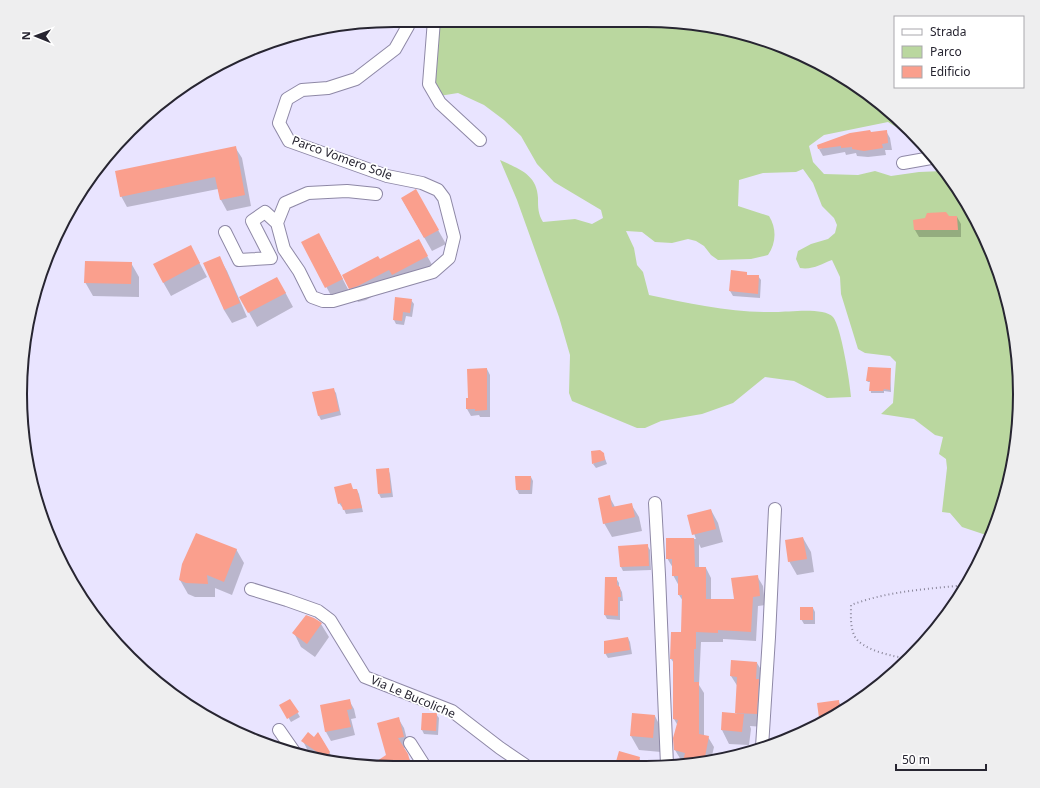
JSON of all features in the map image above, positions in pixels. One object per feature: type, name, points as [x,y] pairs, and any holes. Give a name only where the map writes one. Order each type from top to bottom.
[{"type":"street","name":"Parco Vomero Sole","points":[[376,194],[347,191],[308,193],[285,203],[277,223],[284,249],[299,271],[312,297],[323,301],[333,301],[433,272],[449,258],[454,237],[444,198],[438,190],[422,183],[387,176],[289,141],[280,123],[287,99],[302,90],[328,88],[356,79],[395,49],[407,27]]},
{"type":"street","points":[[433,27],[429,84],[440,103],[480,140]]},
{"type":"street","points":[[903,163],[927,159]]},
{"type":"street","points":[[225,232],[239,260],[271,258],[252,221],[265,212],[277,223]]},
{"type":"street","points":[[655,502],[667,760]]},
{"type":"street","points":[[762,742],[775,509]]},
{"type":"street","name":"Via Le Bucoliche","points":[[251,589],[318,611],[330,620],[365,677],[452,711],[519,761]]},
{"type":"street","points":[[279,730],[290,746]]},
{"type":"street","points":[[410,743],[421,761]]},
{"type":"path","points":[[902,657],[871,650],[855,637],[850,621],[851,605],[868,598],[900,592],[959,586]]},
{"type":"green space","points":[[437,27],[670,28],[718,34],[764,46],[786,55],[830,76],[850,89],[888,118],[903,131],[888,122],[824,135],[809,146],[813,162],[824,174],[858,175],[875,171],[891,176],[937,171],[964,211],[985,254],[994,276],[1006,322],[1010,346],[1013,394],[1010,442],[1006,466],[994,512],[985,535],[962,527],[950,513],[942,512],[947,468],[946,459],[939,454],[943,437],[935,435],[914,419],[881,414],[893,403],[896,362],[890,356],[865,353],[858,349],[841,294],[840,277],[832,260],[813,267],[800,268],[796,259],[798,251],[811,244],[828,239],[835,233],[837,225],[834,218],[822,206],[813,183],[803,169],[796,172],[763,173],[739,180],[738,206],[769,216],[772,221],[774,241],[768,255],[751,259],[718,260],[711,255],[704,246],[696,241],[688,239],[672,243],[655,242],[642,232],[626,231],[634,248],[637,265],[643,272],[649,295],[697,305],[744,311],[814,311],[822,312],[833,317],[842,343],[851,397],[827,398],[794,381],[765,377],[733,403],[702,414],[661,421],[645,428],[637,428],[572,401],[569,393],[570,355],[559,317],[517,200],[500,160],[514,166],[526,173],[531,178],[537,190],[539,213],[543,222],[575,219],[592,224],[603,218],[601,210],[554,182],[537,164],[521,136],[504,120],[484,105],[458,93],[439,96],[432,82]]},
{"type":"building","points":[[870,130],[871,132],[887,130],[888,143],[882,144],[883,148],[864,151],[852,149],[852,147],[841,148],[841,146],[818,149],[817,145],[850,133]]},
{"type":"building","points":[[236,146],[245,195],[220,200],[215,177],[120,197],[115,171]]},
{"type":"building","points":[[416,189],[439,230],[424,238],[401,198]]},
{"type":"building","points":[[946,212],[949,216],[957,216],[958,230],[914,230],[913,220],[925,218],[927,213]]},
{"type":"building","points":[[319,233],[343,279],[325,288],[301,242]]},
{"type":"building","points":[[419,239],[428,256],[392,275],[389,270],[349,289],[342,275],[378,256],[380,259]]},
{"type":"building","points":[[191,245],[200,263],[163,283],[153,264]]},
{"type":"building","points":[[220,256],[240,303],[224,310],[203,263]]},
{"type":"building","points":[[85,261],[132,262],[131,284],[84,283]]},
{"type":"building","points":[[731,270],[747,272],[747,275],[759,275],[758,294],[729,291]]},
{"type":"building","points":[[277,277],[286,293],[248,313],[239,297]]},
{"type":"building","points":[[395,297],[412,299],[410,313],[403,312],[402,321],[393,320]]},
{"type":"building","points":[[868,367],[891,368],[890,390],[884,389],[883,391],[869,391],[870,381],[866,381]]},
{"type":"building","points":[[487,368],[487,410],[475,411],[475,409],[466,409],[466,398],[468,398],[467,369]]},
{"type":"building","points":[[334,388],[339,411],[318,416],[312,392]]},
{"type":"building","points":[[600,450],[604,453],[605,460],[592,464],[591,451]]},
{"type":"building","points":[[389,468],[391,493],[378,494],[376,469]]},
{"type":"building","points":[[515,476],[531,476],[530,490],[516,490]]},
{"type":"building","points":[[351,483],[353,489],[357,489],[362,508],[343,510],[341,503],[338,504],[334,487]]},
{"type":"building","points":[[610,495],[612,507],[632,503],[635,517],[603,524],[598,498]]},
{"type":"building","points":[[711,509],[716,529],[692,535],[687,515]]},
{"type":"building","points":[[196,533],[237,549],[224,582],[207,575],[208,584],[186,583],[179,580],[182,564]]},
{"type":"building","points":[[803,537],[807,559],[788,562],[785,540]]},
{"type":"building","points":[[666,538],[694,538],[695,567],[706,567],[706,599],[734,599],[731,578],[758,575],[760,596],[753,597],[751,632],[718,630],[718,633],[696,632],[696,649],[694,649],[694,682],[699,682],[699,734],[709,736],[705,756],[684,759],[685,753],[674,750],[673,738],[678,720],[673,719],[673,659],[670,659],[671,632],[681,632],[682,595],[678,595],[678,576],[672,576],[672,559],[666,559]]},
{"type":"building","points":[[648,544],[649,566],[620,567],[618,546]]},
{"type":"building","points":[[605,577],[617,577],[617,585],[620,587],[621,597],[618,597],[618,616],[604,615]]},
{"type":"building","points":[[800,607],[813,607],[813,620],[800,620]]},
{"type":"building","points":[[306,615],[322,623],[307,644],[292,633]]},
{"type":"building","points":[[628,637],[630,650],[604,654],[604,641]]},
{"type":"building","points":[[731,660],[757,662],[756,679],[759,679],[757,714],[735,713],[737,677],[730,676]]},
{"type":"building","points":[[290,699],[299,712],[287,719],[279,705]]},
{"type":"building","points":[[350,699],[352,709],[347,710],[351,727],[325,732],[320,705]]},
{"type":"building","points":[[839,700],[839,706],[819,718],[817,703]]},
{"type":"building","points":[[722,712],[744,714],[742,732],[721,730]]},
{"type":"building","points":[[422,713],[437,713],[436,731],[421,730]]},
{"type":"building","points":[[632,713],[655,715],[653,738],[630,736]]},
{"type":"building","points":[[399,717],[404,737],[398,738],[408,754],[410,761],[378,760],[386,755],[377,723]]},
{"type":"building","points":[[308,732],[314,737],[318,732],[330,752],[328,755],[319,753],[301,741]]},
{"type":"building","points":[[619,751],[640,757],[639,761],[616,761]]}]
